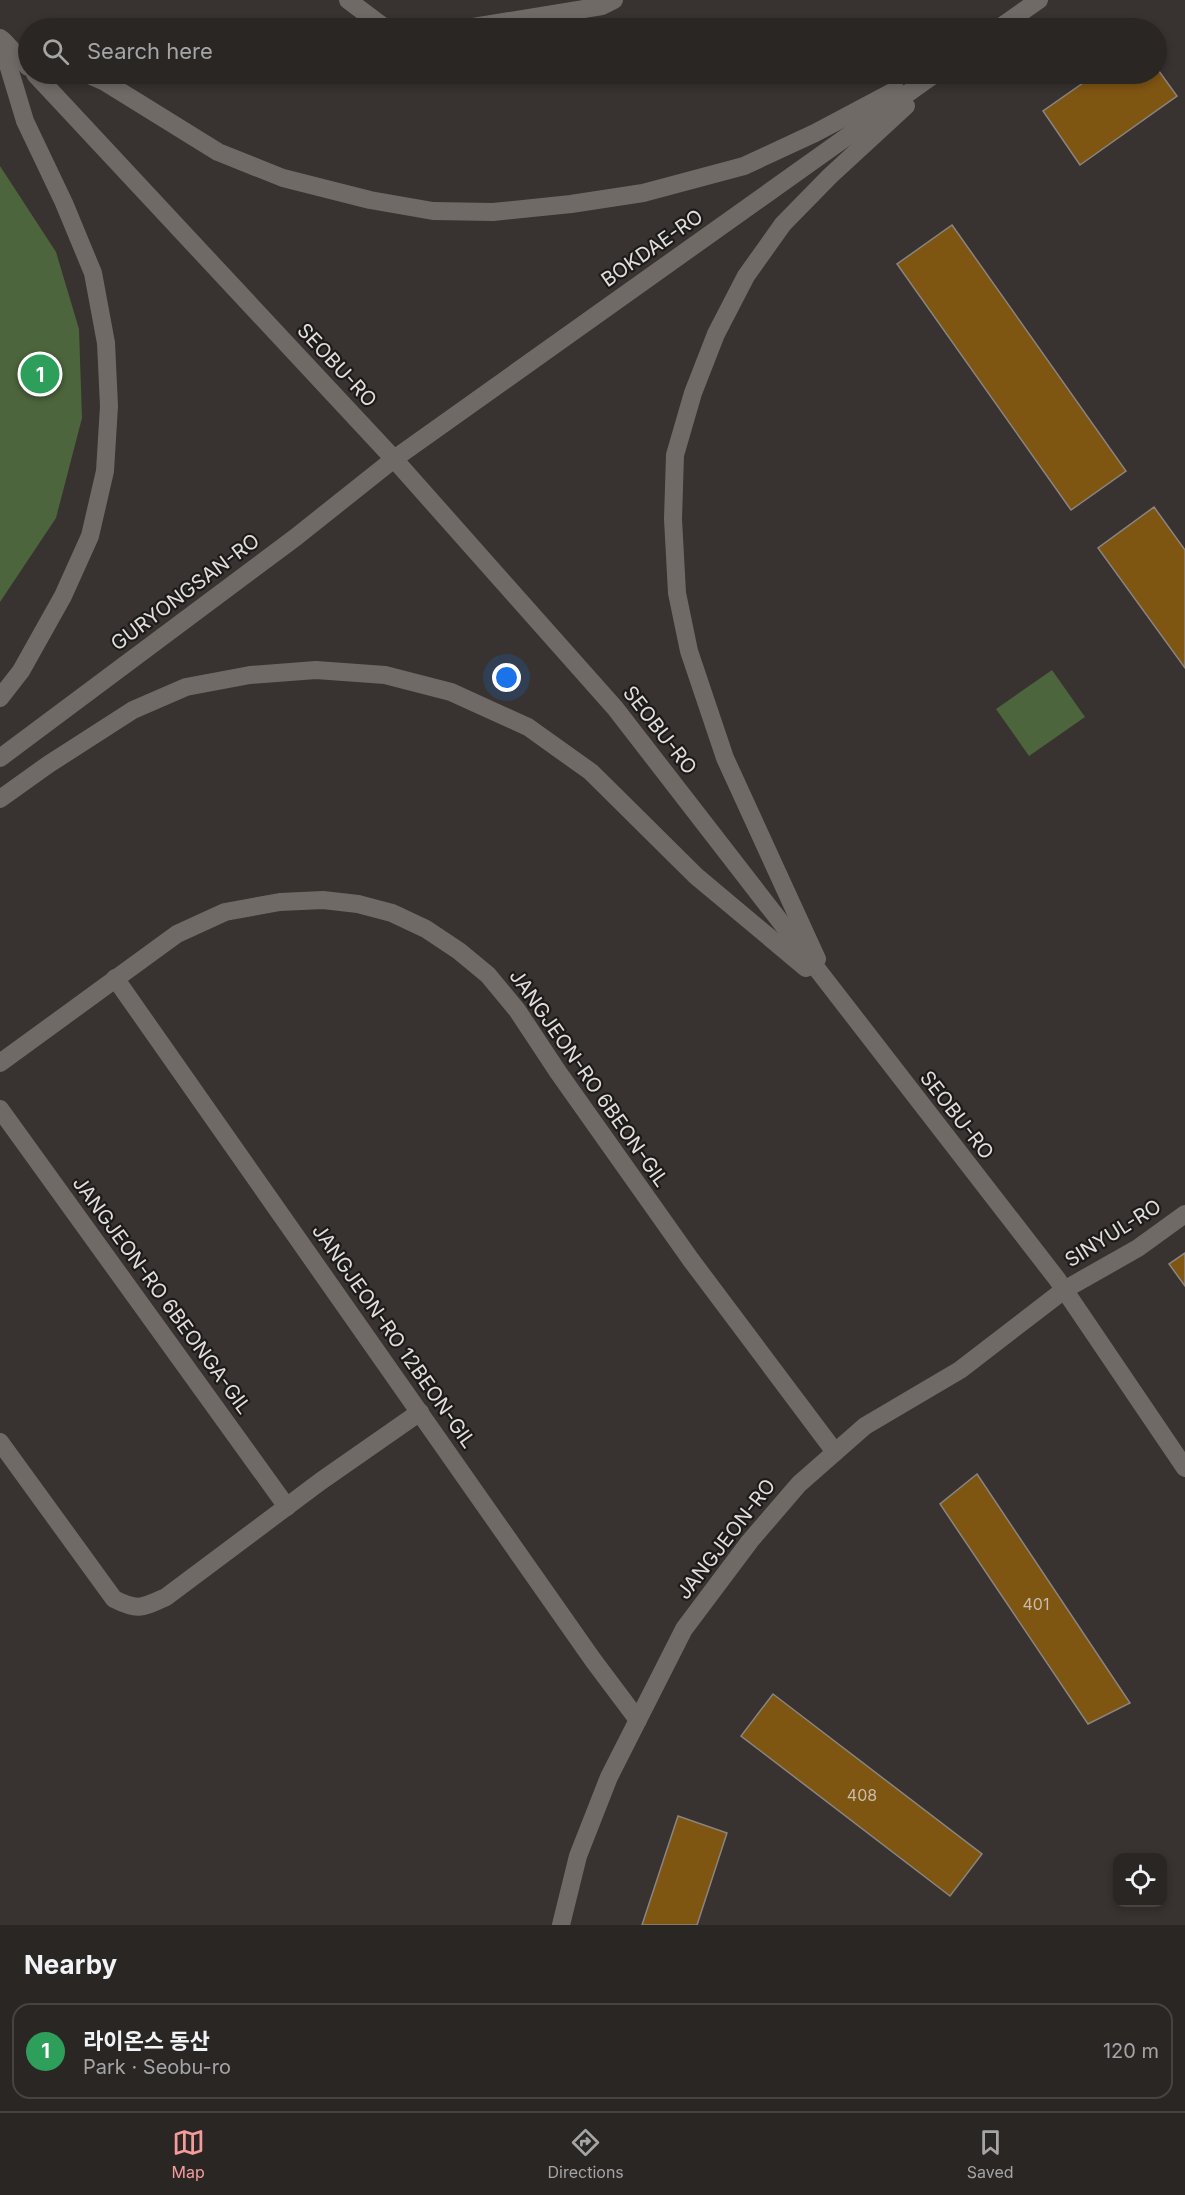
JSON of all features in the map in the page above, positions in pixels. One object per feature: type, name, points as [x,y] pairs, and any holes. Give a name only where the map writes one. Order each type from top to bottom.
[{"type":"street","points":[[348,0],[372,18]]},
{"type":"street","points":[[528,18],[602,6],[614,0]]},
{"type":"street","points":[[1013,18],[1039,0]]},
{"type":"street","points":[[0,37],[18,44]]},
{"type":"street","points":[[0,37],[18,56]]},
{"type":"street","points":[[0,37],[25,121],[64,203],[93,273],[106,343],[109,406],[105,471],[90,536],[63,596],[21,671],[0,698]]},
{"type":"street","name":"SEOBU-RO","points":[[44,84],[394,459],[615,708],[1064,1290],[1185,1468]]},
{"type":"street","points":[[108,84],[218,152],[283,178],[370,200],[433,211],[493,212],[571,204],[643,193],[744,165],[815,133],[908,84]]},
{"type":"street","name":"BOKDAE-RO","points":[[394,459],[921,84]]},
{"type":"street","points":[[830,988],[725,758],[689,651],[677,593],[673,519],[675,455],[693,393],[716,334],[746,276],[783,224],[830,176],[930,84]]},
{"type":"street","name":"GURYONGSAN-RO","points":[[0,758],[296,537],[394,459]]},
{"type":"street","points":[[0,799],[49,764],[133,710],[186,687],[250,675],[316,670],[385,675],[451,692],[528,727],[591,772],[696,876],[830,988]]},
{"type":"street","name":"JANGJEON-RO 6BEON-GIL","points":[[0,1063],[177,934],[225,912],[280,902],[323,900],[358,904],[392,913],[426,929],[459,951],[488,975],[517,1010],[691,1260],[835,1452]]},
{"type":"street","name":"JANGJEON-RO 12BEON-GIL","points":[[115,978],[593,1660],[638,1720]]},
{"type":"street","name":"JANGJEON-RO 6BEONGA-GIL","points":[[0,1109],[287,1507]]},
{"type":"street","name":"SINYUL-RO","points":[[1064,1290],[1138,1248],[1185,1214]]},
{"type":"street","name":"JANGJEON-RO","points":[[561,1925],[578,1856],[609,1777],[684,1629],[750,1541],[799,1484],[865,1426],[960,1370],[1064,1290]]},
{"type":"street","points":[[0,1442],[114,1599],[131,1608],[148,1606],[166,1597],[420,1412]]},
{"type":"green space","points":[[0,166],[56,252],[79,329],[82,418],[56,518],[0,602]]},
{"type":"green space","points":[[1052,670],[1085,717],[1029,756],[996,709]]},
{"type":"building","points":[[1167,82],[1177,96],[1080,165],[1043,111],[1082,84],[1167,84]]},
{"type":"building","points":[[952,225],[1126,471],[1071,510],[897,264]]},
{"type":"building","points":[[1154,507],[1185,550],[1185,668],[1098,548]]},
{"type":"building","points":[[1185,1253],[1185,1286],[1169,1264]]},
{"type":"building","points":[[977,1474],[1130,1703],[1088,1724],[940,1504]]},
{"type":"building","points":[[773,1694],[982,1854],[950,1896],[741,1736]]},
{"type":"building","points":[[678,1816],[727,1833],[697,1925],[642,1925]]},
{"type":"place","name":"라이온스 동산","points":[[40,374]]}]
